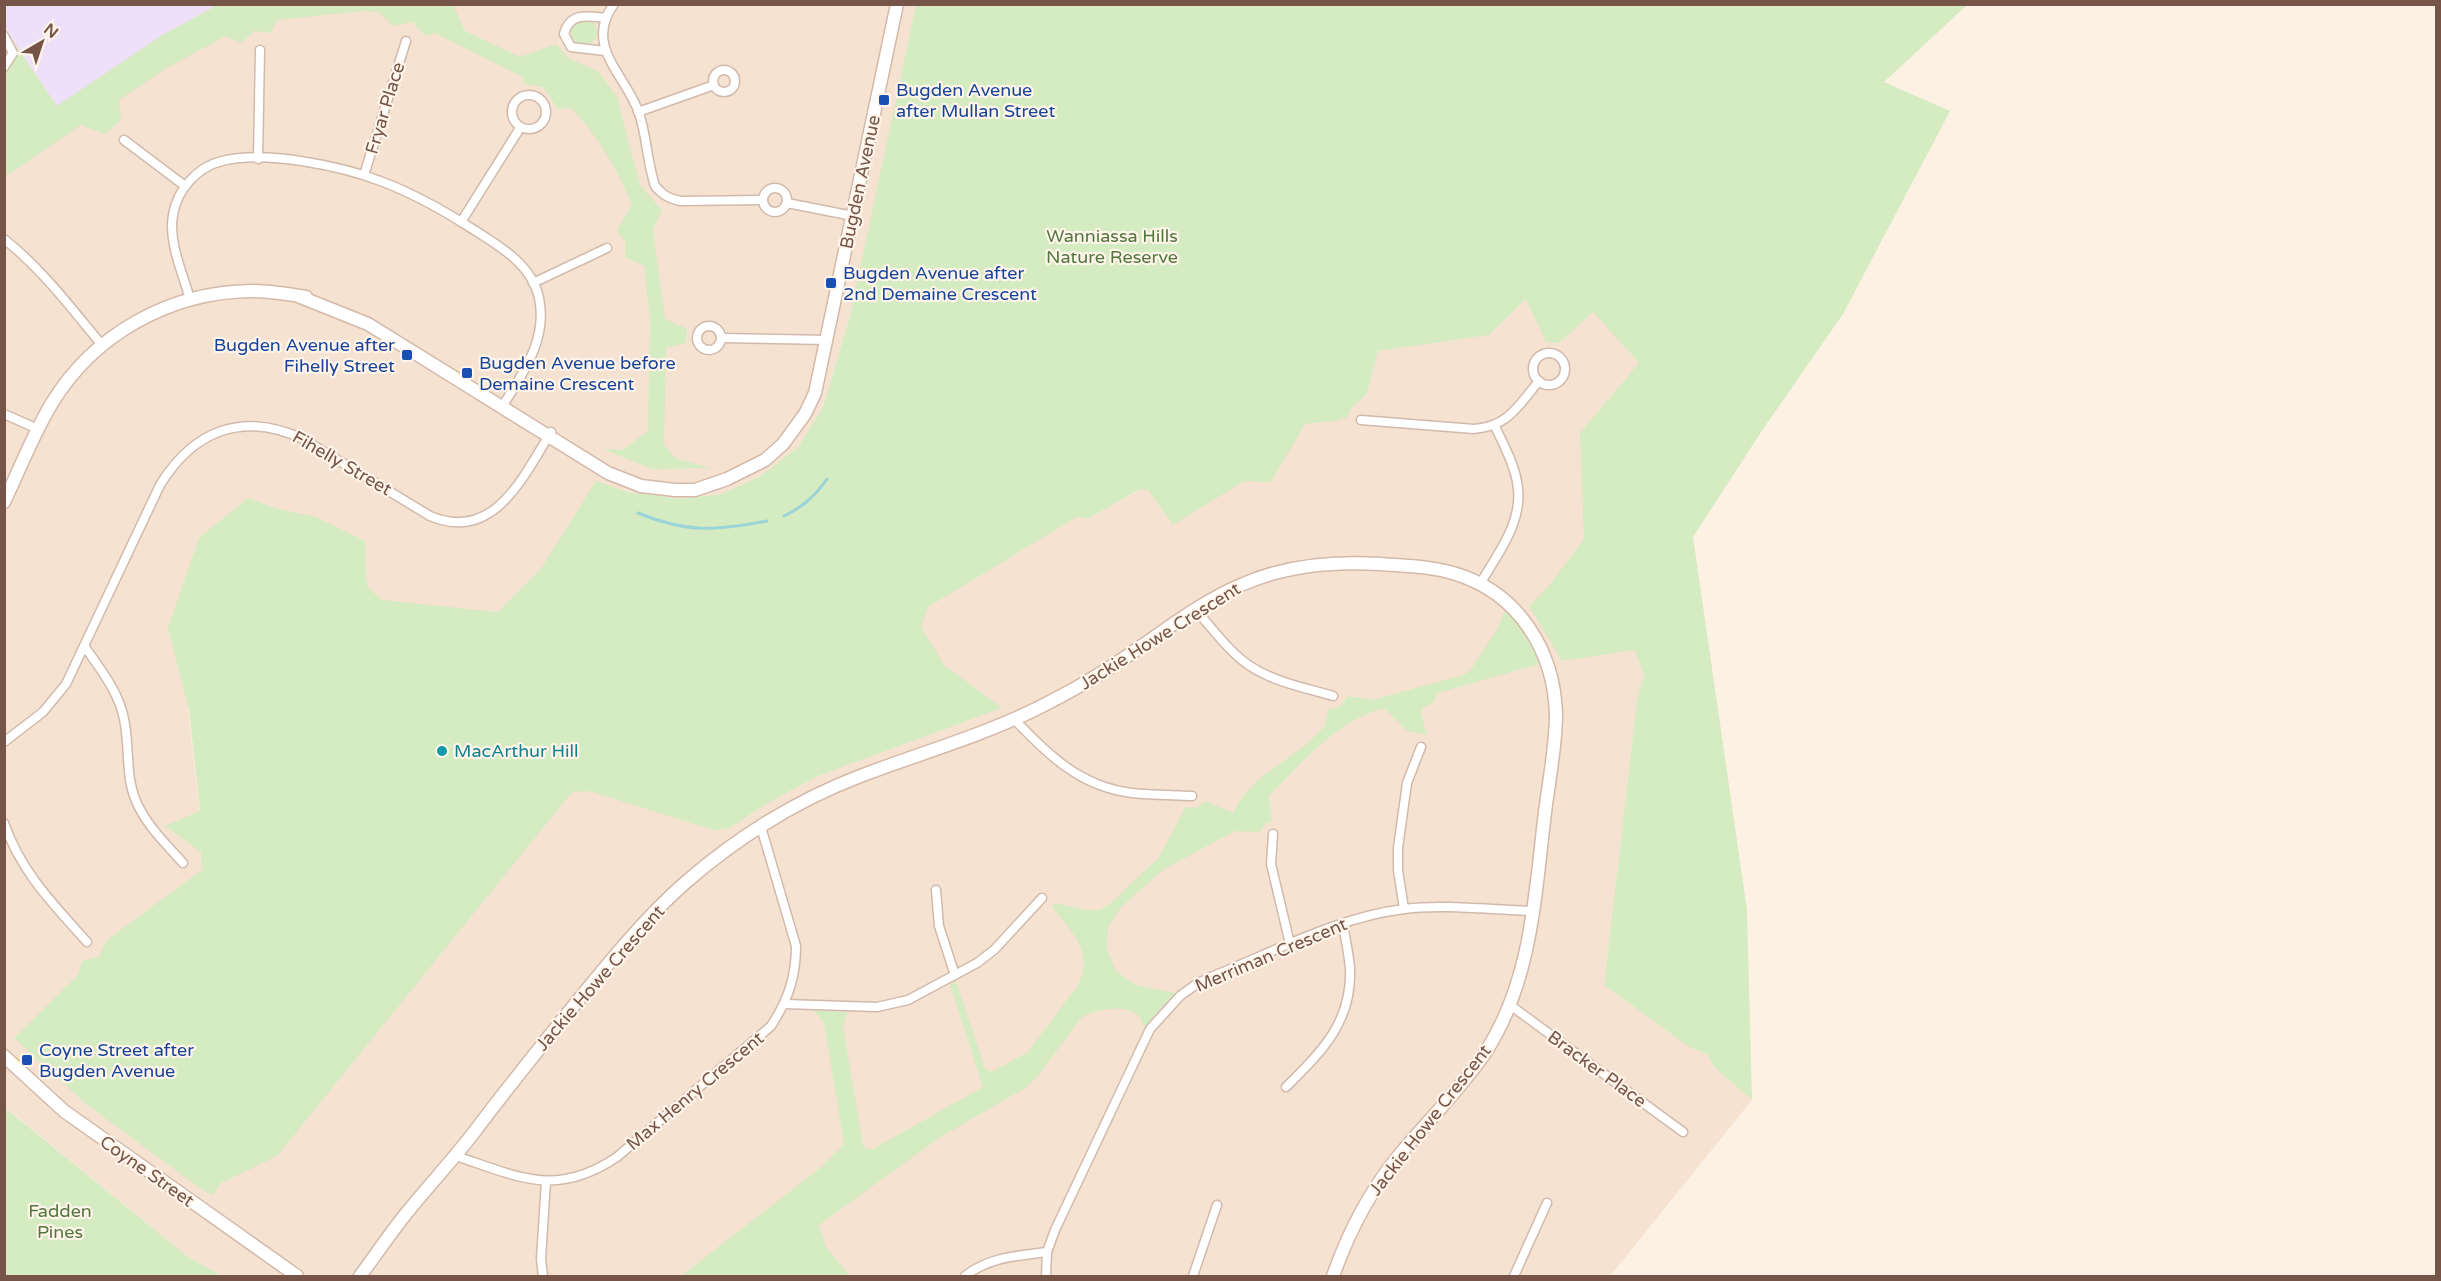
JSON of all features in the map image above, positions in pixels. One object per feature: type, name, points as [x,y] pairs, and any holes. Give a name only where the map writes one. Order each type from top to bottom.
[{"type":"street","points":[[614,4],[606,18],[603,30],[605,51],[638,112],[655,186],[670,199],[681,201],[763,200]]},
{"type":"street","name":"Bugden Avenue","points":[[4,502],[38,429],[65,383],[102,345],[144,317],[190,300],[253,291],[327,300],[357,314],[609,471],[648,482],[710,484],[743,472],[765,460],[791,435],[815,393],[897,4]]},
{"type":"street","points":[[605,51],[571,47],[564,34],[569,22],[581,15],[606,18]]},
{"type":"street","points":[[4,36],[13,53],[4,67]]},
{"type":"street","name":"Fryar Place","points":[[364,175],[406,41]]},
{"type":"street","points":[[258,159],[260,50]]},
{"type":"street","points":[[638,112],[714,85]]},
{"type":"street","points":[[525,95],[539,98],[547,109],[544,122],[533,130],[520,128],[512,117],[514,103],[525,95]]},
{"type":"street","points":[[461,222],[520,128]]},
{"type":"street","points":[[124,140],[185,186]]},
{"type":"street","points":[[190,300],[172,230],[175,207],[185,186],[202,171],[222,161],[258,159],[299,161],[364,175],[417,196],[508,252],[522,266],[533,283],[539,298],[537,341],[526,368],[503,405]]},
{"type":"street","points":[[776,187],[785,193],[787,203],[782,210],[774,212],[766,208],[763,200],[767,191],[776,187]]},
{"type":"street","points":[[787,203],[853,216]]},
{"type":"street","points":[[4,238],[25,255],[45,276],[102,345]]},
{"type":"street","points":[[533,283],[607,248]]},
{"type":"street","points":[[721,338],[828,340]]},
{"type":"street","points":[[1361,420],[1474,429],[1495,426],[1512,414],[1539,381]]},
{"type":"street","points":[[4,414],[38,429]]},
{"type":"street","name":"Fihelly Street","points":[[4,742],[31,723],[51,703],[72,674],[160,486],[171,468],[198,442],[240,425],[256,425],[286,431],[430,516],[457,523],[481,518],[509,498],[550,434]]},
{"type":"street","points":[[1480,584],[1509,534],[1518,509],[1519,492],[1516,476],[1495,426]]},
{"type":"street","name":"Jackie Howe Crescent","points":[[360,1276],[405,1215],[456,1156],[515,1078],[651,915],[703,868],[760,827],[818,794],[1014,719],[1109,669],[1195,609],[1248,582],[1301,567],[1332,563],[1429,568],[1450,572],[1480,584],[1509,604],[1532,630],[1544,652],[1554,687],[1555,726],[1533,911],[1528,947],[1510,1005],[1484,1054],[1397,1158],[1366,1202],[1349,1234],[1333,1276]]},
{"type":"street","points":[[1195,609],[1235,654],[1250,666],[1275,678],[1333,696]]},
{"type":"street","points":[[85,647],[118,698],[124,716],[129,778],[139,807],[149,824],[183,863]]},
{"type":"street","points":[[1014,719],[1061,765],[1094,783],[1131,793],[1192,796]]},
{"type":"street","points":[[1404,909],[1398,870],[1398,848],[1407,783],[1420,747]]},
{"type":"street","points":[[4,823],[19,858],[32,878],[87,942]]},
{"type":"street","name":"Max Henry Crescent","points":[[456,1156],[519,1176],[546,1181],[573,1179],[601,1168],[617,1157],[771,1026],[785,1004],[792,985],[796,965],[796,946],[760,827]]},
{"type":"street","points":[[1273,834],[1271,864],[1290,944]]},
{"type":"street","points":[[936,890],[939,926],[955,975]]},
{"type":"street","points":[[785,1004],[857,1007],[887,1005],[908,1000],[955,975],[994,950],[1042,898]]},
{"type":"street","name":"Merriman Crescent","points":[[1046,1276],[1047,1252],[1055,1230],[1139,1048],[1157,1020],[1172,1003],[1198,983],[1343,923],[1404,909],[1438,907],[1533,911]]},
{"type":"street","points":[[1286,1088],[1328,1043],[1346,1006],[1350,968],[1343,923]]},
{"type":"street","name":"Bracker Place","points":[[1510,1005],[1683,1132]]},
{"type":"street","name":"Coyne Street","points":[[4,1056],[64,1111],[297,1276]]},
{"type":"street","points":[[543,1276],[541,1259],[546,1181]]},
{"type":"street","points":[[1514,1276],[1547,1203]]},
{"type":"street","points":[[1193,1276],[1217,1205]]},
{"type":"street","points":[[964,1276],[995,1260],[1047,1252]]},
{"type":"shaded area","points":[[214,4],[214,7],[164,34],[57,106],[5,28],[4,5]]},
{"type":"shaded area","points":[[4,5],[923,5],[854,302],[823,407],[798,447],[759,477],[721,494],[681,499],[620,490],[498,612],[384,602],[366,585],[179,628],[205,860],[199,877],[212,1194],[226,1177],[357,1051],[576,783],[727,830],[768,803],[818,776],[1002,708],[945,668],[911,612],[1076,517],[1088,519],[1150,484],[1173,525],[1247,477],[1271,481],[1300,431],[1323,401],[1351,408],[1367,394],[1378,350],[1489,335],[1527,298],[1556,340],[1593,311],[1640,364],[1586,539],[1562,661],[1635,649],[1644,675],[1637,701],[1604,985],[1689,1047],[1707,1054],[1714,1067],[1752,1100],[1610,1276],[222,1276],[187,1256],[5,1107]]},
{"type":"green space","points":[[214,5],[453,5],[465,31],[520,57],[556,44],[568,58],[599,72],[617,97],[640,185],[662,210],[653,229],[665,319],[687,329],[686,343],[666,348],[664,445],[676,459],[711,468],[652,469],[603,449],[623,450],[648,431],[650,318],[644,266],[625,257],[625,241],[617,231],[632,204],[620,177],[598,141],[571,108],[558,109],[543,87],[524,84],[523,77],[435,33],[426,36],[412,22],[393,26],[379,12],[362,11],[278,20],[270,33],[254,31],[241,43],[226,36],[165,69],[119,100],[121,120],[105,134],[81,125],[5,177],[4,28],[57,106],[164,34]]},
{"type":"green space","name":"Wanniassa Hills Nature Reserve","points":[[916,5],[1967,5],[1884,82],[1950,111],[1843,314],[1763,429],[1693,537],[1747,910],[1752,1100],[1714,1067],[1707,1054],[1689,1047],[1604,985],[1637,700],[1644,675],[1635,650],[1562,661],[1529,606],[1548,587],[1584,539],[1580,433],[1639,363],[1593,312],[1559,343],[1546,342],[1526,299],[1489,335],[1378,351],[1367,394],[1351,408],[1346,419],[1343,417],[1341,420],[1305,424],[1271,482],[1244,481],[1173,525],[1148,490],[1140,489],[1088,519],[1077,517],[928,607],[921,627],[944,665],[1002,708],[818,776],[768,803],[727,830],[721,828],[717,831],[589,791],[572,792],[277,1156],[221,1183],[212,1195],[204,1191],[86,1104],[14,1038],[78,975],[82,961],[99,957],[107,940],[202,870],[201,852],[165,826],[200,811],[189,710],[168,628],[199,538],[248,498],[279,509],[316,517],[365,541],[368,587],[382,600],[498,612],[541,569],[596,481],[629,492],[681,499],[721,494],[759,477],[798,447],[823,407],[850,316]]},
{"type":"green space","points":[[584,19],[593,23],[597,32],[593,41],[584,45],[575,41],[571,32],[575,23]]},
{"type":"green space","points":[[1506,608],[1518,620],[1543,663],[1438,693],[1433,703],[1423,708],[1421,713],[1427,735],[1407,731],[1384,708],[1351,722],[1321,744],[1269,796],[1272,822],[1266,823],[1260,832],[1235,831],[1164,869],[1121,907],[1108,927],[1107,949],[1116,971],[1135,985],[1175,993],[1145,1027],[1138,1015],[1126,1010],[1101,1010],[1081,1018],[1038,1076],[1025,1088],[939,1138],[819,1225],[826,1247],[850,1276],[681,1276],[820,1168],[844,1144],[824,1023],[813,1010],[847,1012],[843,1026],[863,1145],[867,1149],[873,1149],[983,1087],[950,985],[956,981],[985,1068],[991,1072],[1028,1052],[1078,985],[1082,975],[1084,963],[1082,951],[1075,936],[1052,907],[1054,903],[1087,910],[1100,910],[1112,902],[1159,857],[1186,807],[1196,808],[1205,801],[1233,813],[1242,797],[1259,779],[1307,744],[1324,727],[1329,709],[1340,707],[1347,696],[1372,700],[1463,675],[1470,671],[1498,628]]},
{"type":"green space","name":"Fadden Pines","points":[[4,1107],[187,1256],[222,1276],[5,1276]]},
{"type":"waterway","points":[[784,516],[808,500],[827,479]]},
{"type":"waterway","points":[[638,513],[672,524],[702,528],[732,527],[767,521]]},
{"type":"place","name":"Bugden Avenue after Mullan Street","points":[[884,100]]},
{"type":"place","name":"Bugden Avenue after 2nd Demaine Crescent","points":[[831,283]]},
{"type":"place","name":"Bugden Avenue after Fihelly Street","points":[[407,355]]},
{"type":"place","name":"Bugden Avenue before Demaine Crescent","points":[[467,373]]},
{"type":"place","name":"MacArthur Hill","points":[[442,751]]},
{"type":"place","name":"Coyne Street after Bugden Avenue","points":[[27,1060]]}]
